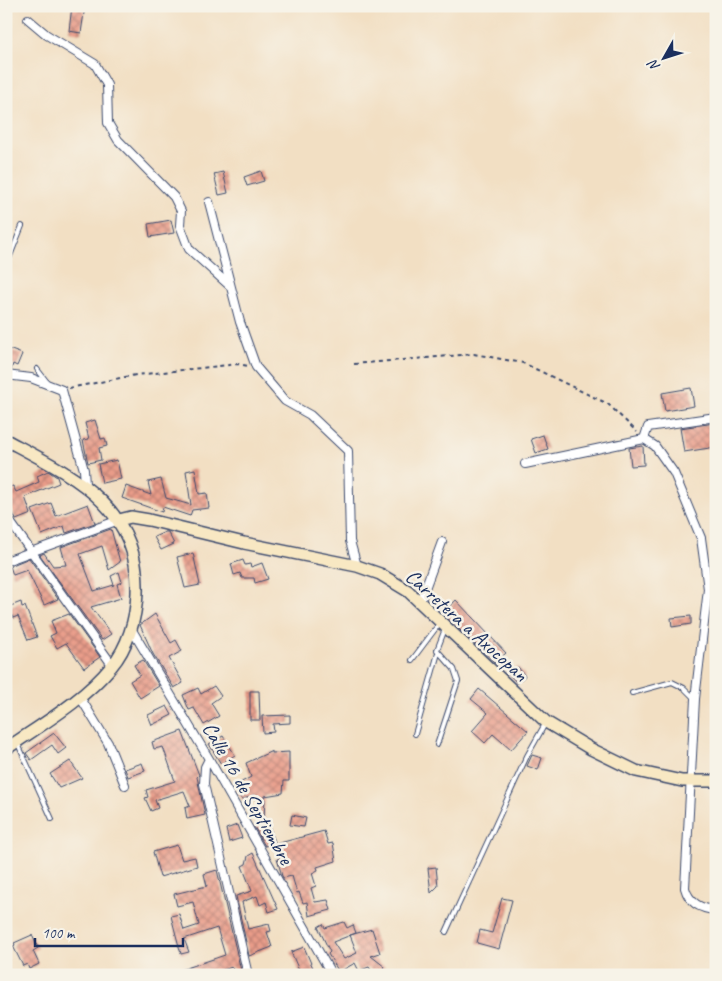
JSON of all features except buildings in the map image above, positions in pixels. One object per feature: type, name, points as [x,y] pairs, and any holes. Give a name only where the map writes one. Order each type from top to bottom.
[{"type":"main road","points":[[6,440],[85,484],[100,498],[119,520],[130,540],[138,571],[137,604],[132,630],[113,666],[80,697],[6,749]]},
{"type":"main road","name":"Carretera a Axocopan","points":[[119,520],[131,517],[149,520],[244,543],[357,566],[380,574],[408,591],[546,722],[591,749],[636,772],[690,781],[716,781]]},
{"type":"street","points":[[28,19],[47,34],[95,64],[107,85],[108,123],[118,140],[174,197],[181,211],[180,225],[189,249],[230,286]]},
{"type":"street","points":[[209,202],[230,286],[256,367],[285,401],[310,415],[348,451],[350,541],[357,566]]},
{"type":"street","points":[[6,375],[32,378],[59,389],[84,470],[85,484]]},
{"type":"street","points":[[644,439],[648,427],[716,417]]},
{"type":"street","points":[[525,464],[644,439],[655,446],[674,473],[701,538],[708,589],[695,699],[685,888],[695,904],[716,910]]},
{"type":"street","points":[[6,516],[113,666]]},
{"type":"street","points":[[6,561],[119,520]]},
{"type":"street","points":[[420,602],[442,542]]},
{"type":"street","name":"Calle 16 de Septiembre","points":[[132,630],[209,759],[332,975]]},
{"type":"street","points":[[80,697],[108,743],[125,785]]},
{"type":"street","points":[[209,759],[205,767],[204,784],[248,975]]},
{"type":"lane","points":[[6,266],[22,226]]},
{"type":"lane","points":[[37,369],[44,380],[59,389]]},
{"type":"lane","points":[[415,734],[438,653],[437,647],[443,625]]},
{"type":"lane","points":[[412,660],[443,625]]},
{"type":"lane","points":[[437,745],[458,682],[454,669],[438,653]]},
{"type":"lane","points":[[632,693],[672,682],[684,688],[695,699]]},
{"type":"lane","points":[[446,932],[527,756],[546,722]]},
{"type":"lane","points":[[17,742],[52,819]]},
{"type":"path","points":[[354,364],[474,354],[523,363],[608,404],[644,439]]},
{"type":"path","points":[[59,389],[136,375],[238,364],[256,367]]}]
